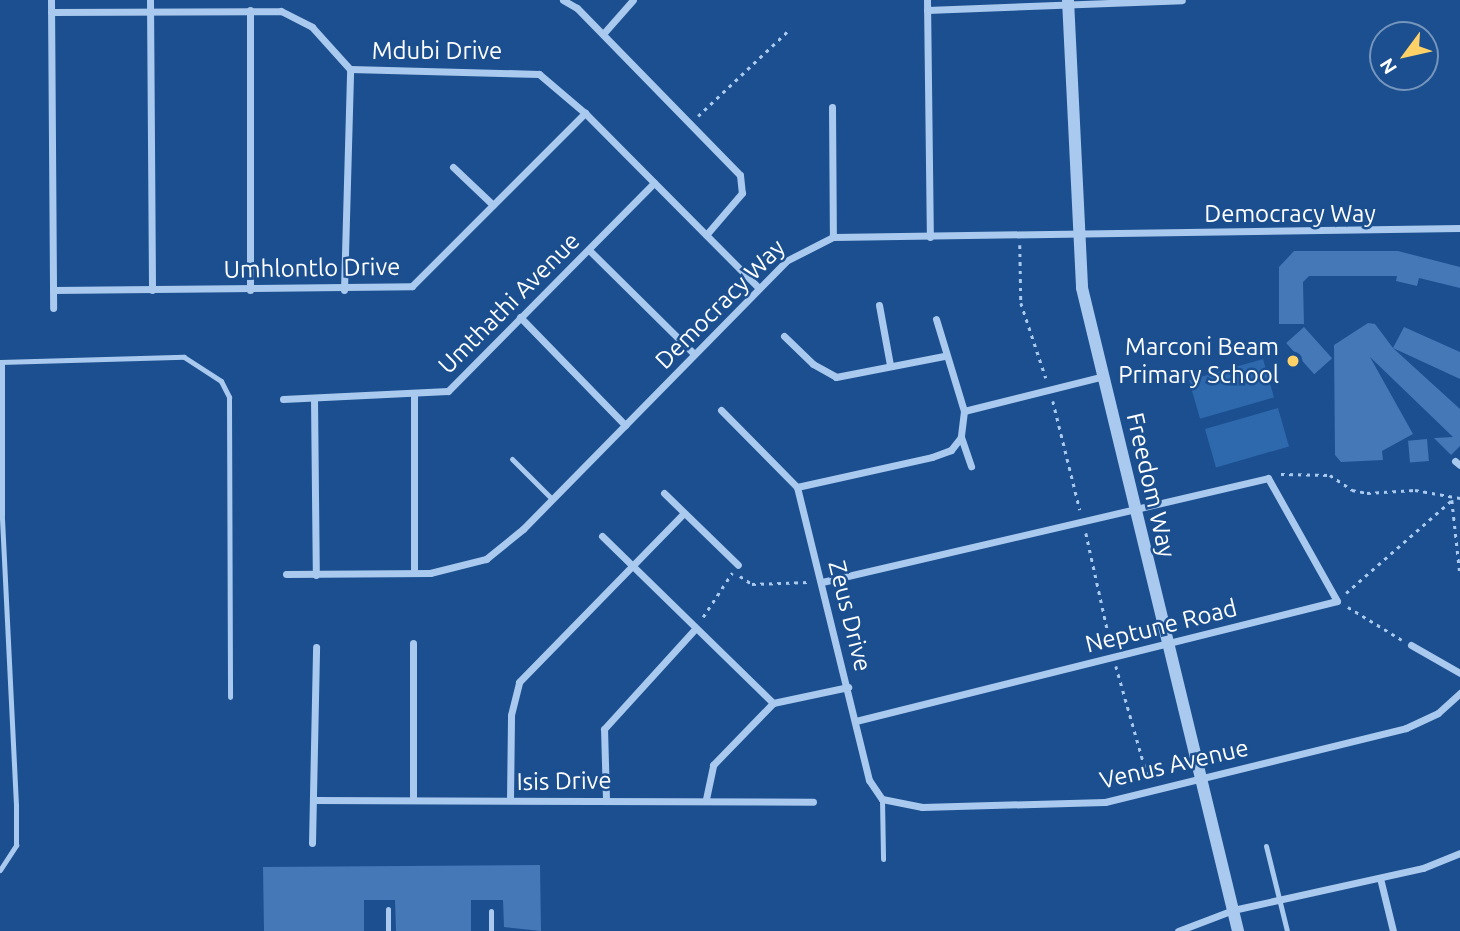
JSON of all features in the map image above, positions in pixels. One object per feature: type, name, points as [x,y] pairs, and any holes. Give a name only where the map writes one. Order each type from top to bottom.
[{"type":"street","points":[[51,0],[53,308]]},
{"type":"street","points":[[150,0],[152,290]]},
{"type":"street","points":[[563,0],[603,34],[731,163],[743,185],[737,199],[706,234]]},
{"type":"street","points":[[603,34],[633,0]]},
{"type":"street","points":[[927,0],[930,237]]},
{"type":"street","points":[[927,10],[1181,1]]},
{"type":"street","name":"Freedom Way","points":[[1068,3],[1075,233],[1082,288],[1238,931]]},
{"type":"street","points":[[250,10],[250,290]]},
{"type":"street","name":"Mdubi Drive","points":[[51,12],[250,10],[297,16],[350,69],[528,71],[548,79],[585,113],[759,288]]},
{"type":"street","points":[[344,290],[350,69]]},
{"type":"street","points":[[832,107],[833,237]]},
{"type":"street","name":"Umhlontlo Drive","points":[[53,290],[398,289],[420,282],[585,113]]},
{"type":"street","points":[[453,167],[493,205]]},
{"type":"street","name":"Umthathi Avenue","points":[[283,399],[414,396],[448,391],[654,183]]},
{"type":"street","name":"Democracy Way","points":[[286,574],[414,573],[462,569],[485,559],[552,499],[795,254],[833,237],[1460,228]]},
{"type":"street","points":[[589,250],[694,354]]},
{"type":"street","points":[[879,305],[890,365]]},
{"type":"street","points":[[520,317],[625,425]]},
{"type":"street","points":[[936,318],[944,356],[964,411],[961,437],[971,466]]},
{"type":"street","points":[[784,336],[813,365],[836,377],[944,356]]},
{"type":"street","points":[[964,411],[1104,376]]},
{"type":"street","points":[[414,396],[414,573]]},
{"type":"street","points":[[314,398],[316,575]]},
{"type":"street","name":"Zeus Drive","points":[[721,410],[797,487],[869,780],[881,799]]},
{"type":"street","points":[[797,487],[932,457],[951,450],[961,437]]},
{"type":"street","points":[[822,582],[1268,478],[1337,601]]},
{"type":"street","points":[[663,493],[736,568]]},
{"type":"street","points":[[510,800],[513,693],[684,513]]},
{"type":"street","points":[[602,536],[773,703]]},
{"type":"street","name":"Neptune Road","points":[[856,721],[1337,601]]},
{"type":"street","points":[[606,799],[604,729],[695,629]]},
{"type":"street","points":[[413,643],[413,800]]},
{"type":"street","points":[[1411,645],[1460,673]]},
{"type":"street","points":[[312,843],[316,648]]},
{"type":"street","points":[[706,799],[712,765],[773,703],[848,687]]},
{"type":"street","name":"Venus Avenue","points":[[881,799],[922,807],[1091,803],[1406,728],[1438,713],[1460,693]]},
{"type":"street","name":"Isis Drive","points":[[314,800],[706,799],[813,802]]},
{"type":"street","points":[[1178,931],[1233,910],[1380,878],[1460,853]]},
{"type":"street","points":[[1380,878],[1393,931]]},
{"type":"lane","points":[[0,870],[16,845],[2,567],[1,362],[184,357],[221,381],[229,397],[230,697]]},
{"type":"lane","points":[[512,459],[552,499]]},
{"type":"lane","name":"Zeus Drive","points":[[881,799],[883,859]]},
{"type":"lane","points":[[1266,846],[1287,931]]},
{"type":"lane","points":[[387,909],[388,931]]},
{"type":"lane","points":[[491,911],[491,931]]},
{"type":"path","points":[[691,123],[790,29]]},
{"type":"path","points":[[1281,473],[1329,474],[1352,491],[1415,490],[1452,500]]},
{"type":"path","points":[[1411,645],[1337,601],[1452,500],[1460,498]]},
{"type":"path","points":[[1452,500],[1460,574]]},
{"type":"path","points":[[695,629],[736,568],[752,584],[822,582]]},
{"type":"shaded area","points":[[1263,359],[1274,397],[1200,419],[1189,380]]},
{"type":"shaded area","points":[[1278,408],[1289,446],[1216,467],[1205,429]]},
{"type":"building","points":[[1294,251],[1398,251],[1460,267],[1460,288],[1419,278],[1417,286],[1396,281],[1397,276],[1309,276],[1303,282],[1304,324],[1279,324],[1279,267]]},
{"type":"building","points":[[1368,323],[1375,324],[1393,348],[1460,409],[1460,446],[1451,455],[1434,438],[1453,437],[1370,357],[1413,434],[1382,451],[1383,460],[1341,462],[1335,455],[1334,345]]},
{"type":"building","points":[[1304,327],[1332,358],[1314,374],[1286,343]]},
{"type":"building","points":[[1404,327],[1460,352],[1460,379],[1393,348]]},
{"type":"building","points":[[1427,439],[1429,461],[1410,463],[1408,441]]},
{"type":"building","points":[[540,865],[541,931],[504,927],[503,900],[471,900],[471,931],[396,931],[395,900],[364,900],[364,931],[264,931],[263,867]]},
{"type":"place","name":"Marconi Beam Primary School","points":[[1293,361]]}]
